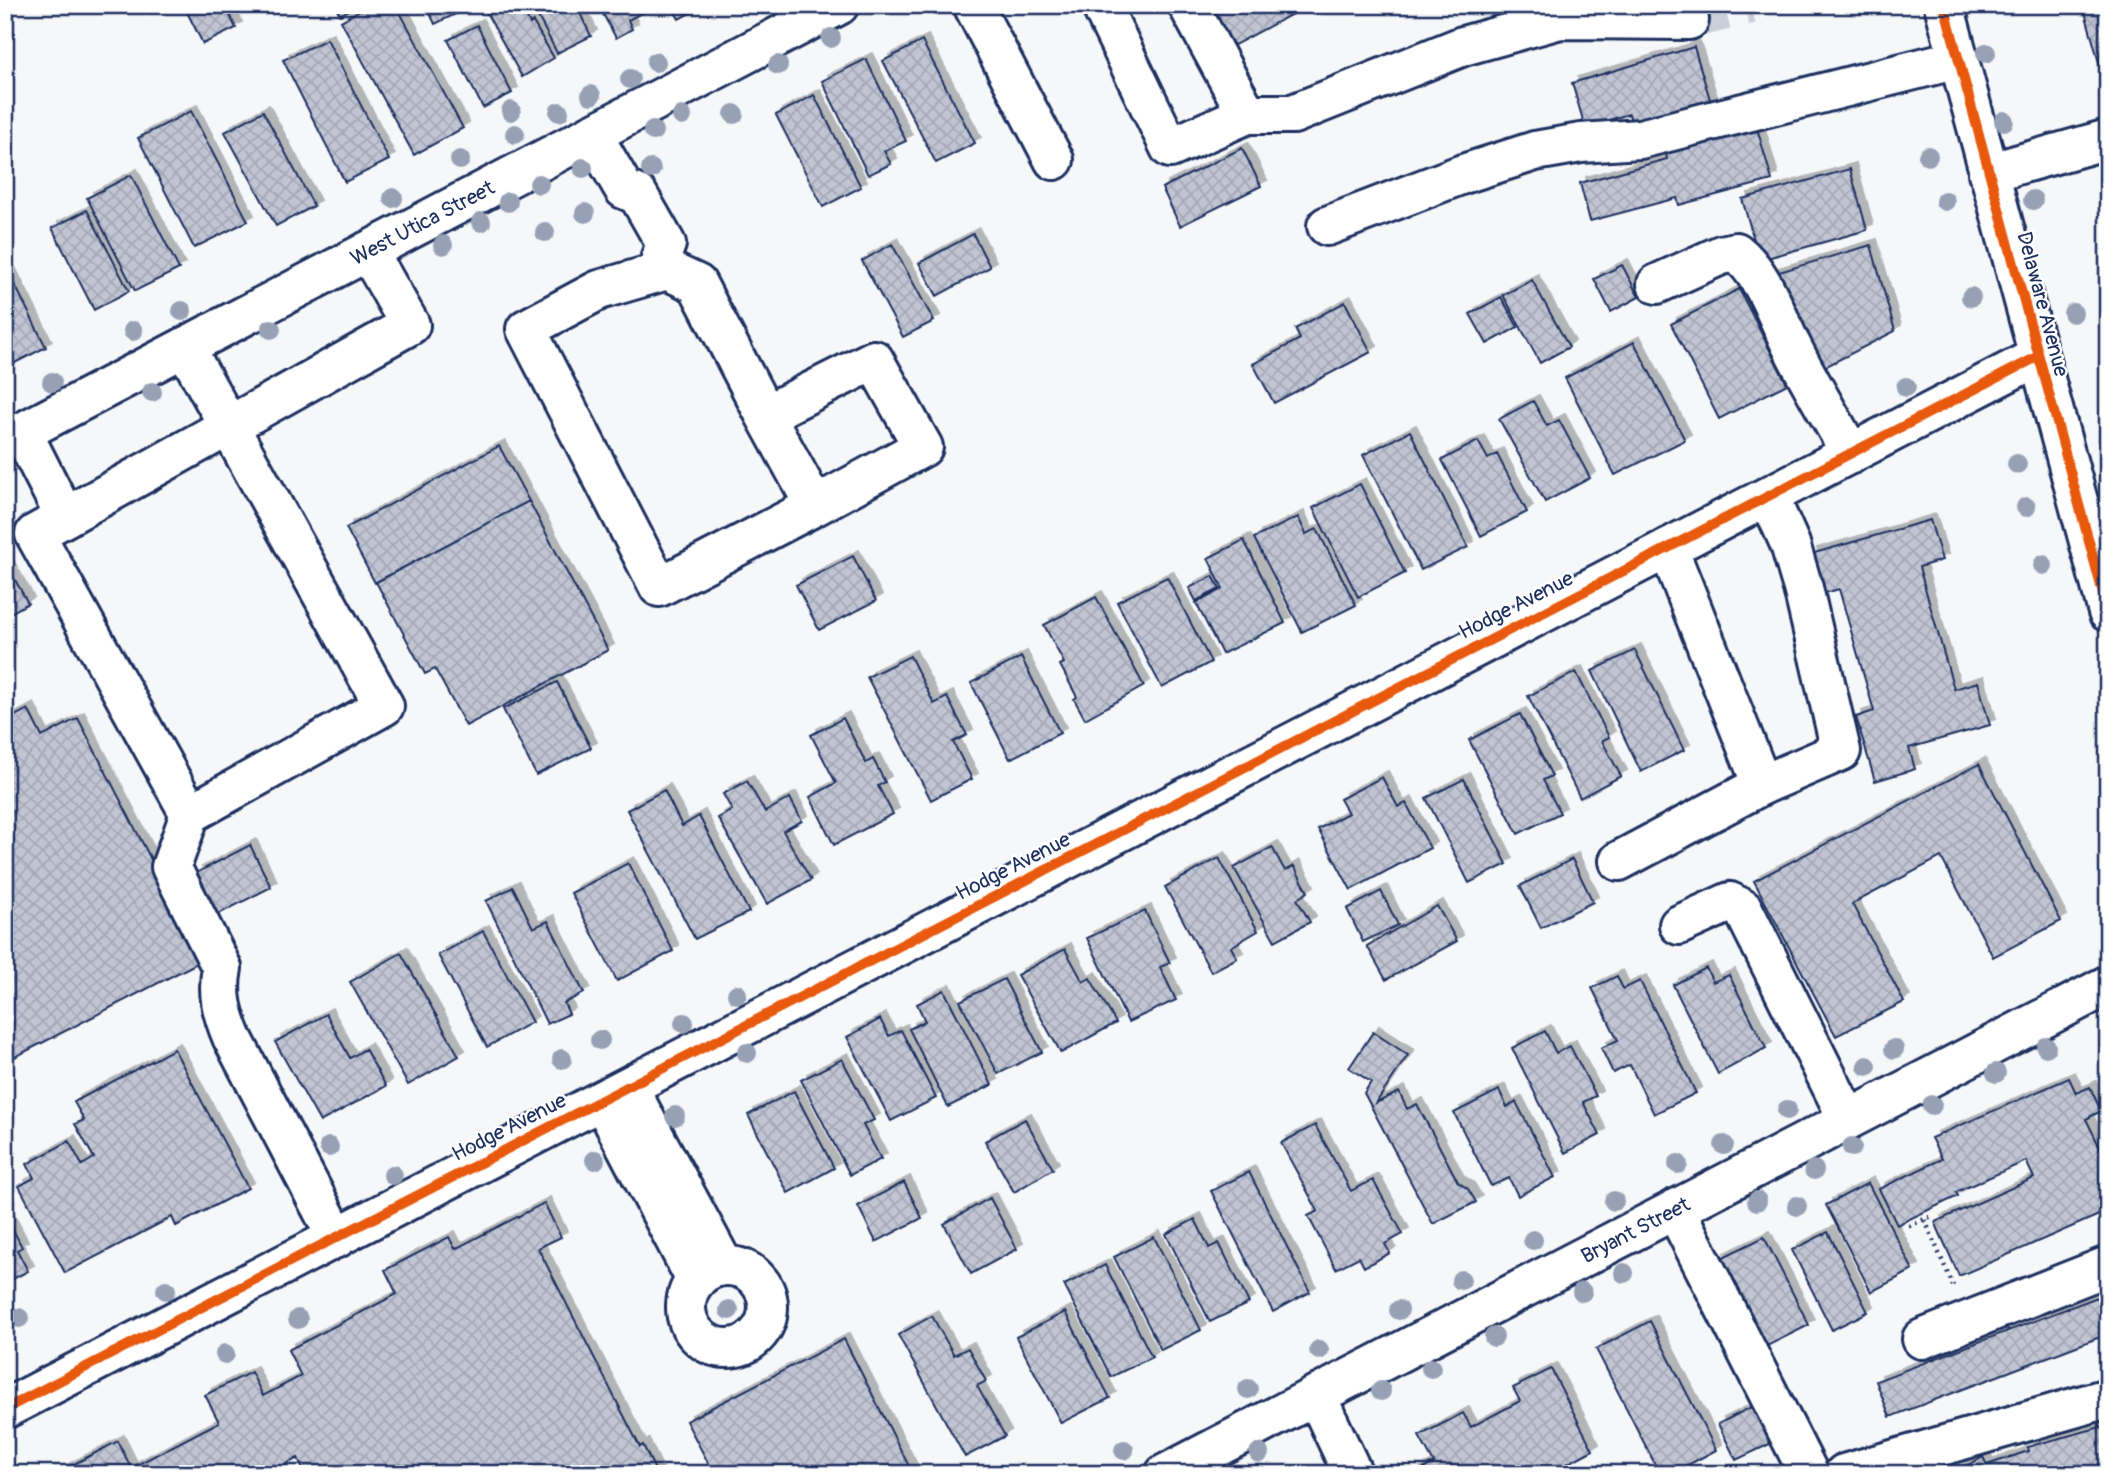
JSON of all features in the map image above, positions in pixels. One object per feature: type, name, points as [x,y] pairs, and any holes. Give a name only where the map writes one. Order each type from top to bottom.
[{"type":"street","points":[[973,5],[1054,160]]},
{"type":"street","points":[[1101,5],[1170,148],[1247,114],[1293,114],[1462,46],[1560,19],[1689,20]]},
{"type":"street","points":[[1188,5],[1247,114]]},
{"type":"street","name":"Delaware Avenue","points":[[1944,5],[2108,612]]},
{"type":"street","name":"West Utica Street","points":[[13,436],[592,134],[820,10]]},
{"type":"street","points":[[1327,226],[1463,174],[1535,152],[1581,143],[1640,139],[1958,59]]},
{"type":"street","points":[[592,134],[624,189],[620,205],[645,256],[697,284],[815,506]]},
{"type":"street","points":[[1988,173],[2108,139]]},
{"type":"street","points":[[190,814],[35,534],[410,325],[368,251]]},
{"type":"street","points":[[1657,284],[1721,255],[1736,252],[1745,259],[1759,279],[1793,350],[1850,454]]},
{"type":"street","points":[[664,264],[599,290],[526,329],[659,587],[923,447],[874,360],[765,415]]},
{"type":"street","points":[[185,347],[384,706],[190,814],[171,867],[222,968],[219,986],[222,1013],[227,1025],[337,1238]]},
{"type":"street","name":"Hodge Avenue","points":[[5,1409],[2037,357]]},
{"type":"street","points":[[13,436],[65,517]]},
{"type":"street","points":[[1619,861],[1762,785],[1841,751],[1803,589],[1790,544],[1769,497]]},
{"type":"street","points":[[1668,548],[1762,785]]},
{"type":"street","points":[[1679,925],[1730,902],[1743,909],[1848,1119]]},
{"type":"street","name":"Bryant Street","points":[[1165,1474],[2108,985]]},
{"type":"street","points":[[615,1093],[710,1273]]},
{"type":"street","points":[[1675,1209],[1809,1474]]},
{"type":"street","points":[[1922,1339],[2108,1266]]},
{"type":"street","points":[[1316,1395],[1353,1474]]},
{"type":"street","points":[[1844,1474],[2108,1398]]},
{"type":"path","points":[[1909,1226],[1932,1216]]},
{"type":"path","points":[[1925,1220],[1954,1287]]},
{"type":"building","points":[[225,5],[236,28],[203,44],[184,6]]},
{"type":"building","points":[[335,5],[359,5],[340,15]]},
{"type":"building","points":[[369,5],[396,5],[463,128],[414,155],[341,21]]},
{"type":"building","points":[[426,5],[461,5],[464,10],[435,24]]},
{"type":"building","points":[[482,5],[520,5],[554,58],[522,77]]},
{"type":"building","points":[[532,5],[576,5],[591,36],[557,53]]},
{"type":"building","points":[[598,5],[647,5],[649,9],[628,20],[632,29],[616,38]]},
{"type":"building","points":[[671,5],[702,5],[703,6],[679,19]]},
{"type":"building","points":[[1204,5],[1309,5],[1227,49]]},
{"type":"building","points":[[2083,5],[2108,5],[2108,95]]},
{"type":"building","points":[[477,25],[512,93],[483,108],[448,40]]},
{"type":"building","points":[[327,39],[389,160],[345,182],[283,60]]},
{"type":"building","points":[[922,41],[975,143],[936,163],[883,61]]},
{"type":"building","points":[[1694,47],[1712,106],[1635,135],[1629,114],[1585,127],[1572,83]]},
{"type":"building","points":[[866,59],[906,141],[884,151],[891,164],[868,175],[822,81]]},
{"type":"building","points":[[814,95],[861,187],[823,207],[776,115]]},
{"type":"building","points":[[191,111],[248,221],[194,248],[138,138]]},
{"type":"building","points":[[263,111],[314,206],[276,226],[225,132]]},
{"type":"building","points":[[1757,128],[1772,180],[1679,205],[1677,198],[1590,221],[1580,183],[1667,159],[1666,154]]},
{"type":"building","points":[[1242,148],[1261,186],[1180,226],[1162,188]]},
{"type":"building","points":[[1850,169],[1867,230],[1760,260],[1742,199]]},
{"type":"building","points":[[131,175],[179,269],[135,291],[87,198]]},
{"type":"building","points":[[87,210],[129,291],[94,310],[52,228]]},
{"type":"building","points":[[973,234],[990,267],[937,296],[919,263]]},
{"type":"building","points":[[892,244],[934,321],[903,337],[862,261]]},
{"type":"building","points":[[1871,245],[1895,331],[1821,369],[1772,274]]},
{"type":"building","points":[[5,265],[46,347],[13,364],[5,348]]},
{"type":"building","points":[[1622,265],[1639,297],[1611,312],[1594,279]]},
{"type":"building","points":[[1532,280],[1569,347],[1540,363],[1503,295]]},
{"type":"building","points":[[1739,289],[1787,384],[1719,419],[1671,324]]},
{"type":"building","points":[[1501,297],[1518,327],[1487,344],[1470,314]]},
{"type":"building","points":[[1345,302],[1371,352],[1274,403],[1253,364],[1300,339],[1295,329]]},
{"type":"building","points":[[1634,342],[1685,440],[1615,475],[1565,378]]},
{"type":"building","points":[[1533,401],[1547,426],[1559,420],[1590,478],[1545,502],[1499,419]]},
{"type":"building","points":[[1410,431],[1468,547],[1421,570],[1363,455]]},
{"type":"building","points":[[1478,441],[1488,459],[1497,454],[1527,512],[1481,536],[1442,460]]},
{"type":"building","points":[[499,446],[529,501],[375,583],[346,528]]},
{"type":"building","points":[[1360,484],[1405,573],[1358,597],[1313,508]]},
{"type":"building","points":[[529,501],[608,650],[466,726],[435,669],[425,674],[376,582]]},
{"type":"building","points":[[1298,517],[1306,534],[1317,529],[1356,605],[1302,632],[1254,538]]},
{"type":"building","points":[[1930,520],[1942,560],[1919,567],[1954,689],[1978,682],[1990,725],[1909,748],[1915,769],[1875,781],[1856,717],[1874,711],[1839,589],[1822,594],[1811,554]]},
{"type":"building","points":[[1244,540],[1285,623],[1222,654],[1196,603],[1223,589],[1208,558]]},
{"type":"building","points":[[853,556],[876,601],[819,630],[796,585]]},
{"type":"building","points":[[5,562],[28,603],[5,616]]},
{"type":"building","points":[[1213,576],[1220,589],[1196,601],[1189,588]]},
{"type":"building","points":[[1167,577],[1211,662],[1162,688],[1117,602]]},
{"type":"building","points":[[1096,597],[1144,686],[1085,719],[1060,665],[1064,663],[1044,625]]},
{"type":"building","points":[[1635,650],[1684,750],[1641,772],[1592,671]]},
{"type":"building","points":[[910,656],[934,704],[947,697],[967,735],[953,742],[972,779],[931,800],[867,677]]},
{"type":"building","points":[[1021,657],[1060,733],[1010,759],[971,683]]},
{"type":"building","points":[[1576,672],[1609,737],[1602,741],[1621,776],[1580,798],[1528,696]]},
{"type":"building","points":[[557,682],[591,748],[536,775],[503,709]]},
{"type":"building","points":[[28,709],[42,737],[78,718],[203,960],[5,1062],[5,721]]},
{"type":"building","points":[[1520,714],[1552,776],[1543,780],[1560,813],[1518,834],[1469,740]]},
{"type":"building","points":[[843,718],[866,763],[873,759],[885,782],[878,786],[893,814],[834,845],[810,797],[836,783],[811,735]]},
{"type":"building","points":[[1979,764],[2061,921],[1993,957],[1941,857],[1852,904],[1904,1002],[1836,1036],[1754,881]]},
{"type":"building","points":[[1382,777],[1398,807],[1406,803],[1430,848],[1351,890],[1318,829],[1348,813],[1340,799]]},
{"type":"building","points":[[1464,779],[1507,864],[1469,883],[1426,798]]},
{"type":"building","points":[[747,781],[765,812],[790,798],[802,821],[783,831],[811,880],[767,904],[718,818],[732,810],[723,794]]},
{"type":"building","points":[[664,790],[682,826],[699,816],[749,912],[695,939],[627,810]]},
{"type":"building","points":[[250,845],[271,887],[217,915],[196,873]]},
{"type":"building","points":[[1272,847],[1285,871],[1294,866],[1308,892],[1297,899],[1310,922],[1275,941],[1234,868]]},
{"type":"building","points":[[1219,858],[1258,931],[1231,947],[1237,958],[1211,972],[1165,887]]},
{"type":"building","points":[[1572,859],[1593,902],[1541,928],[1520,886]]},
{"type":"building","points":[[628,863],[673,951],[617,981],[571,893]]},
{"type":"building","points":[[513,887],[533,928],[548,921],[584,993],[564,1003],[569,1014],[547,1024],[486,901]]},
{"type":"building","points":[[1381,891],[1398,925],[1363,942],[1347,909]]},
{"type":"building","points":[[1437,906],[1457,941],[1386,980],[1367,946]]},
{"type":"building","points":[[1145,911],[1170,963],[1160,967],[1176,1000],[1128,1022],[1087,938]]},
{"type":"building","points":[[483,931],[532,1022],[487,1047],[438,955]]},
{"type":"building","points":[[1065,949],[1083,982],[1090,978],[1116,1023],[1061,1053],[1017,975]]},
{"type":"building","points":[[401,953],[459,1056],[408,1085],[350,982]]},
{"type":"building","points":[[1706,968],[1713,982],[1729,975],[1766,1048],[1718,1074],[1673,985]]},
{"type":"building","points":[[1617,976],[1623,989],[1640,981],[1696,1093],[1654,1114],[1630,1065],[1613,1073],[1601,1048],[1618,1040],[1592,988]]},
{"type":"building","points":[[1004,979],[1042,1052],[998,1074],[960,1001]]},
{"type":"building","points":[[944,990],[992,1085],[948,1107],[909,1029],[925,1021],[917,1004]]},
{"type":"building","points":[[326,1014],[350,1058],[365,1049],[386,1086],[320,1122],[275,1042]]},
{"type":"building","points":[[880,1019],[889,1036],[901,1030],[936,1098],[891,1121],[847,1037]]},
{"type":"building","points":[[1545,1031],[1556,1053],[1570,1046],[1596,1096],[1583,1102],[1600,1135],[1565,1153],[1512,1048]]},
{"type":"building","points":[[1373,1032],[1408,1055],[1376,1103],[1399,1092],[1407,1109],[1417,1104],[1458,1182],[1468,1189],[1476,1202],[1433,1224],[1364,1093],[1371,1082],[1349,1068]]},
{"type":"building","points":[[174,1049],[248,1188],[176,1226],[172,1217],[65,1273],[19,1186],[34,1178],[27,1164],[69,1141],[82,1165],[94,1158],[75,1124],[84,1120],[74,1102]]},
{"type":"building","points":[[842,1059],[874,1120],[863,1125],[881,1159],[850,1175],[801,1080]]},
{"type":"building","points":[[2069,1078],[2076,1093],[2090,1087],[2101,1111],[2086,1119],[2108,1164],[2108,1211],[1959,1276],[1935,1222],[2034,1178],[2026,1161],[1956,1192],[1958,1196],[1897,1225],[1879,1189],[1942,1159],[1931,1138]]},
{"type":"building","points":[[1499,1090],[1507,1107],[1516,1102],[1555,1177],[1518,1196],[1509,1178],[1491,1186],[1454,1113]]},
{"type":"building","points":[[794,1091],[834,1168],[788,1193],[748,1115]]},
{"type":"building","points":[[1025,1119],[1053,1169],[1014,1192],[985,1141]]},
{"type":"building","points":[[1315,1125],[1351,1191],[1373,1180],[1403,1234],[1385,1244],[1390,1253],[1364,1267],[1359,1257],[1336,1269],[1308,1216],[1318,1211],[1281,1143]]},
{"type":"building","points":[[1249,1172],[1310,1292],[1273,1312],[1211,1191]]},
{"type":"building","points":[[904,1182],[922,1218],[876,1242],[858,1206]]},
{"type":"building","points":[[1868,1183],[1913,1270],[1871,1292],[1826,1205]]},
{"type":"building","points":[[990,1198],[1017,1249],[971,1274],[944,1224]]},
{"type":"building","points":[[544,1203],[561,1237],[538,1248],[640,1447],[643,1445],[657,1474],[305,1474],[298,1458],[268,1474],[55,1474],[118,1441],[131,1468],[219,1422],[205,1395],[251,1372],[263,1396],[301,1376],[288,1350],[397,1294],[385,1270],[449,1237],[455,1249]]},
{"type":"building","points":[[5,1214],[22,1247],[17,1250],[28,1271],[5,1283]]},
{"type":"building","points":[[1195,1219],[1209,1248],[1219,1243],[1249,1303],[1210,1322],[1166,1234]]},
{"type":"building","points":[[1828,1232],[1868,1312],[1832,1330],[1792,1250]]},
{"type":"building","points":[[1154,1237],[1201,1330],[1161,1350],[1114,1257]]},
{"type":"building","points":[[1764,1237],[1809,1325],[1765,1347],[1719,1259]]},
{"type":"building","points":[[1105,1265],[1152,1357],[1111,1377],[1064,1285]]},
{"type":"building","points":[[2108,1293],[2108,1334],[1890,1417],[1876,1381]]},
{"type":"building","points":[[1065,1312],[1110,1398],[1061,1423],[1016,1337]]},
{"type":"building","points":[[932,1316],[954,1355],[968,1348],[986,1381],[977,1386],[1005,1436],[965,1457],[898,1335]]},
{"type":"building","points":[[1650,1321],[1716,1450],[1671,1474],[1660,1474],[1596,1349]]},
{"type":"building","points":[[844,1339],[913,1474],[714,1474],[686,1421]]},
{"type":"building","points":[[1551,1369],[1593,1450],[1548,1474],[1414,1474],[1434,1463],[1419,1436],[1463,1413],[1471,1427],[1520,1401],[1513,1388]]},
{"type":"building","points":[[1755,1405],[1774,1442],[1736,1460],[1718,1424]]},
{"type":"building","points":[[2108,1425],[2108,1474],[1951,1474],[1983,1457],[1987,1465],[2028,1451],[2027,1447]]},
{"type":"tunnel","points":[[1689,20],[1751,5]]},
{"type":"cycle path","points":[[1944,5],[2108,612]]},
{"type":"cycle path","points":[[5,1409],[2037,357]]}]
